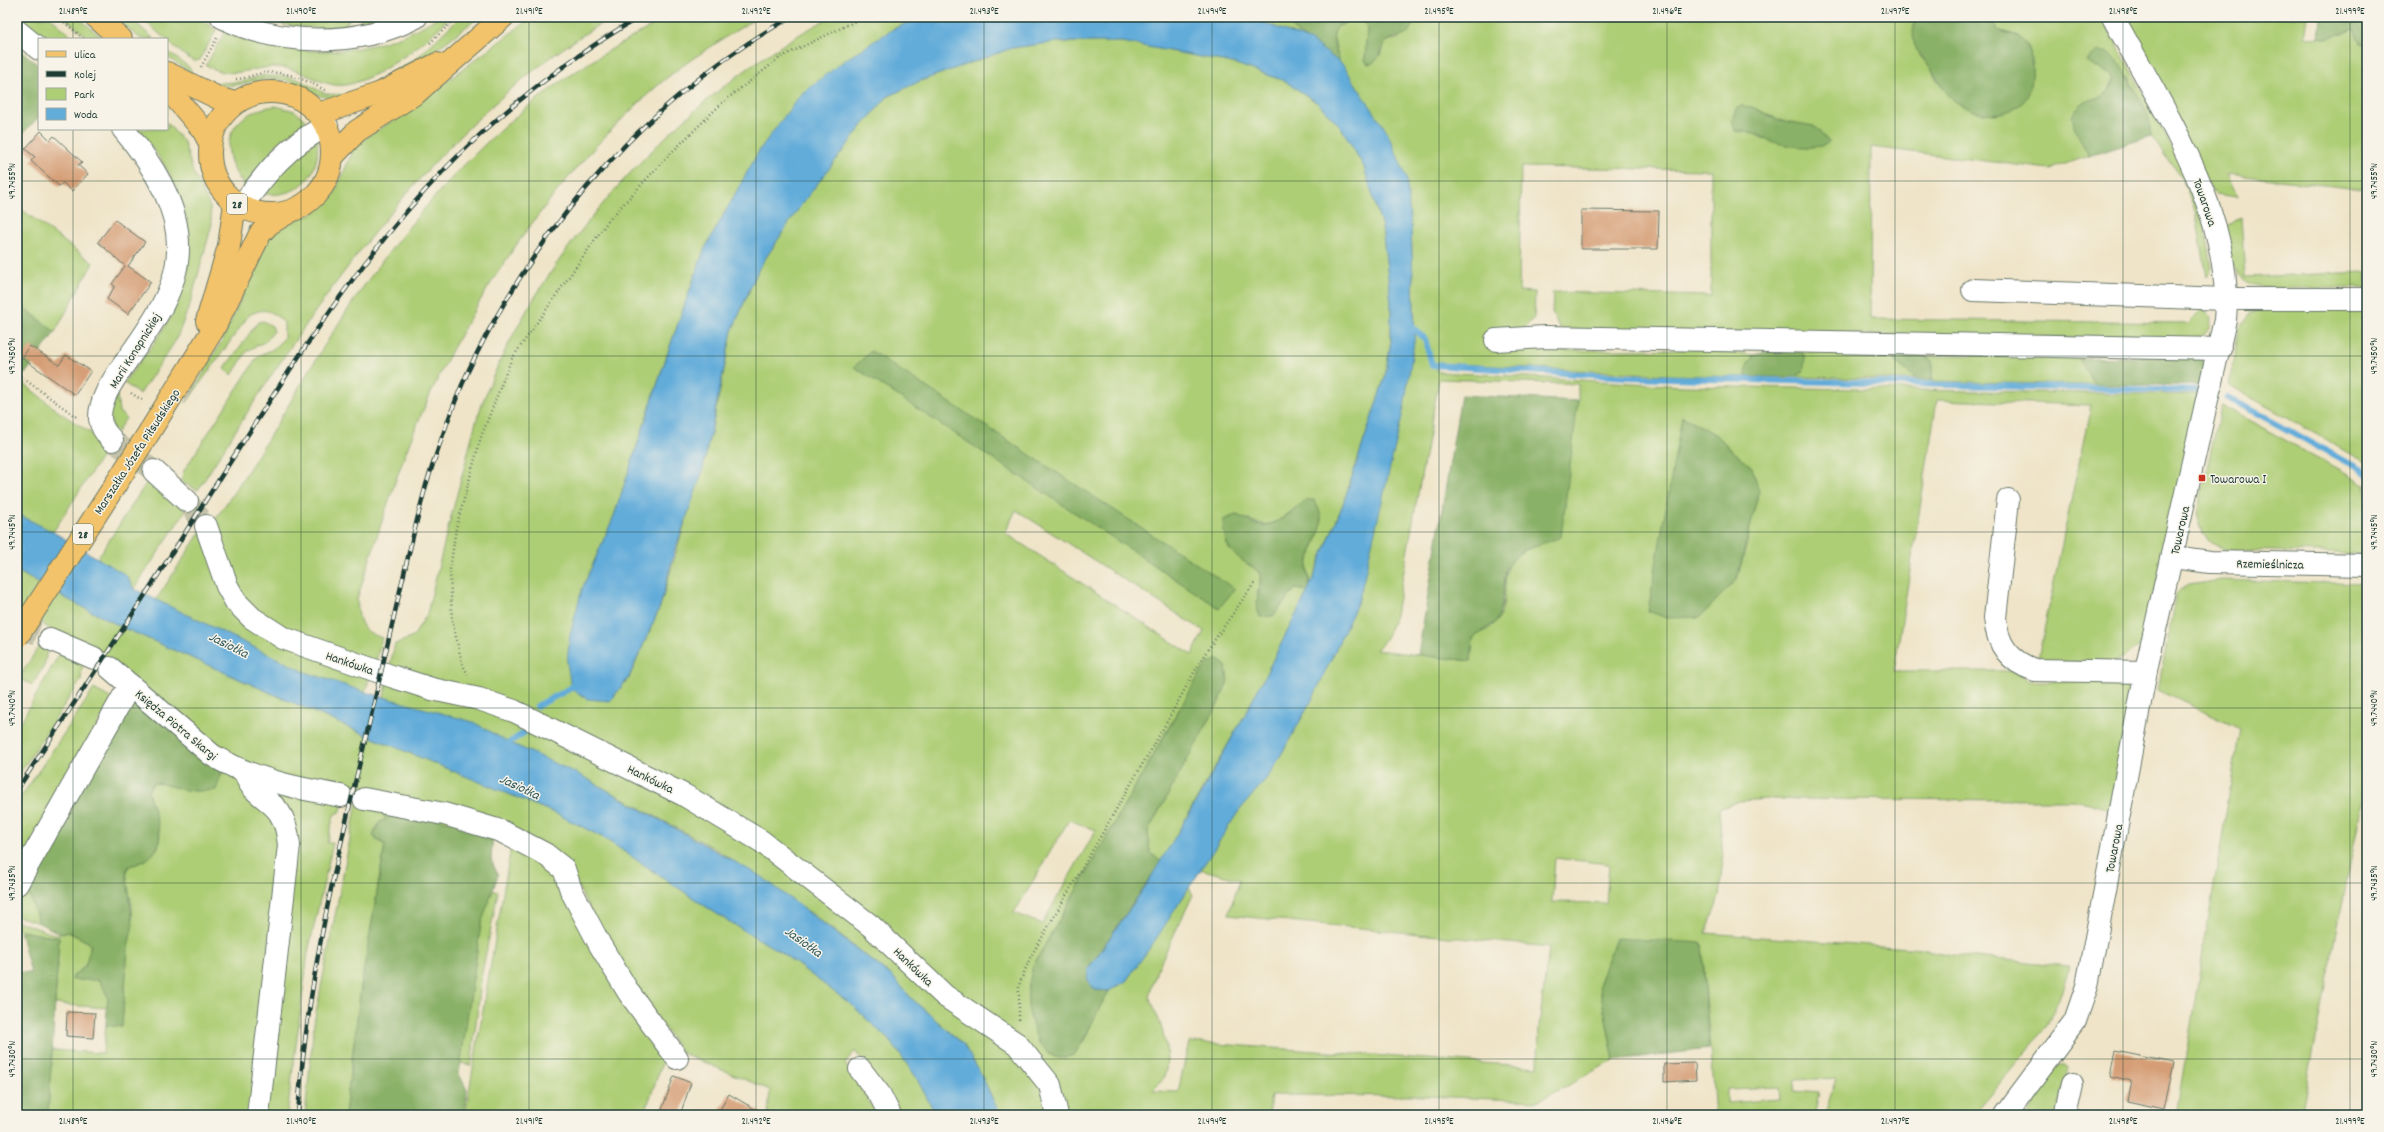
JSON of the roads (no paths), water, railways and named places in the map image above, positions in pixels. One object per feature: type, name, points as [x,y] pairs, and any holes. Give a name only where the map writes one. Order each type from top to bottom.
[{"type":"main road","points":[[96,17],[120,38]]},
{"type":"main road","points":[[333,156],[357,131],[416,93],[462,51],[503,17]]},
{"type":"main road","points":[[323,120],[381,93],[462,51]]},
{"type":"main road","points":[[168,73],[218,98],[235,103]]},
{"type":"main road","points":[[168,89],[203,130],[210,143]]},
{"type":"main road","name":"28","points":[[270,91],[288,94],[305,102],[323,120],[332,141],[333,156],[330,174],[320,191],[306,204],[289,212],[265,214],[238,205],[223,191],[214,177],[210,160],[210,143],[215,128],[223,114],[235,103],[251,95],[270,91]]},
{"type":"main road","name":"Marszałka Józefa Piłsudskiego","points":[[202,346],[204,330],[229,246],[238,205]]},
{"type":"main road","name":"Marszałka Józefa Piłsudskiego","points":[[17,637],[150,431],[202,346],[226,306],[260,234],[269,224],[289,212]]},
{"type":"street","points":[[222,17],[240,27],[282,36],[319,40],[347,38],[374,33],[415,18]]},
{"type":"street","name":"Towarowa","points":[[2005,1115],[2051,1056],[2075,1021],[2087,986],[2146,672],[2220,349],[2225,320],[2226,299],[2222,252],[2196,173],[2112,17]]},
{"type":"street","points":[[17,31],[38,48]]},
{"type":"street","points":[[238,205],[285,154],[307,136],[323,120]]},
{"type":"street","name":"Marii Konopnickiej","points":[[112,440],[104,431],[100,420],[104,400],[112,382],[150,325],[173,281],[178,249],[175,218],[170,204],[145,158],[124,130]]},
{"type":"street","points":[[1973,290],[2226,299],[2367,299]]},
{"type":"street","points":[[1496,340],[1545,337],[2220,349]]},
{"type":"street","points":[[154,471],[187,501]]},
{"type":"street","points":[[2008,500],[1995,618],[1996,635],[2005,650],[2020,664],[2035,670],[2146,672]]},
{"type":"street","name":"Hankówka","points":[[206,526],[226,586],[236,602],[252,618],[283,638],[432,689],[479,699],[535,721],[684,794],[761,841],[872,926],[945,996],[1018,1044],[1050,1085],[1056,1115]]},
{"type":"street","name":"Rzemieślnicza","points":[[2173,557],[2210,562],[2367,565]]},
{"type":"street","name":"Księdza Piotra Skargi","points":[[50,639],[102,663],[212,755],[246,773],[281,783],[341,796]]},
{"type":"street","points":[[17,884],[130,685]]},
{"type":"street","points":[[246,773],[250,784],[278,811],[285,826],[289,845],[258,1115]]},
{"type":"street","points":[[364,799],[444,814],[494,828],[545,854],[564,869],[571,890],[600,945],[629,993],[676,1058]]},
{"type":"street","points":[[860,1069],[880,1095],[890,1115]]},
{"type":"street","points":[[2066,1115],[2072,1084]]},
{"type":"water","points":[[922,17],[1250,17],[1311,41],[1343,65],[1386,130],[1406,176],[1411,227],[1415,336],[1404,408],[1359,599],[1313,698],[1270,774],[1238,812],[1156,939],[1126,981],[1109,991],[1095,990],[1087,980],[1088,969],[1145,887],[1199,797],[1248,709],[1308,591],[1343,504],[1385,377],[1391,341],[1391,302],[1382,227],[1364,167],[1341,127],[1318,103],[1285,81],[1233,63],[1122,42],[1056,42],[1012,48],[920,81],[887,97],[863,125],[801,205],[759,268],[732,331],[702,473],[674,553],[660,607],[629,677],[610,701],[587,699],[571,688],[567,662],[570,635],[582,589],[614,516],[668,352],[704,250],[760,149],[801,94],[845,60],[893,29]]},
{"type":"water","name":"Jasiołka","points":[[17,514],[53,532],[126,575],[134,589],[305,672],[365,692],[473,722],[508,742],[578,774],[762,877],[892,976],[912,999],[963,1044],[981,1074],[1000,1115],[936,1115],[916,1077],[892,1043],[852,1005],[782,953],[720,916],[604,838],[557,814],[366,735],[124,628],[65,598],[17,571]]},
{"type":"waterway","points":[[1410,325],[1425,339],[1432,365],[1628,377],[2199,391]]},
{"type":"waterway","points":[[2227,397],[2367,473]]},
{"type":"waterway","points":[[537,706],[571,688],[574,683]]},
{"type":"waterway","points":[[503,747],[525,732]]},
{"type":"tunnel","points":[[112,440],[154,471]]},
{"type":"tunnel","points":[[187,501],[206,526]]},
{"type":"tunnel","points":[[17,626],[50,639]]},
{"type":"railway","points":[[17,790],[288,373],[347,288],[410,207],[467,147],[537,86],[587,50],[639,17]]},
{"type":"railway","points":[[298,1115],[308,1019],[315,972],[333,877],[426,485],[448,421],[467,374],[502,307],[534,257],[569,209],[607,164],[649,122],[693,84],[741,48],[791,17]]},
{"type":"place","name":"Towarowa I","points":[[2202,478]]}]
